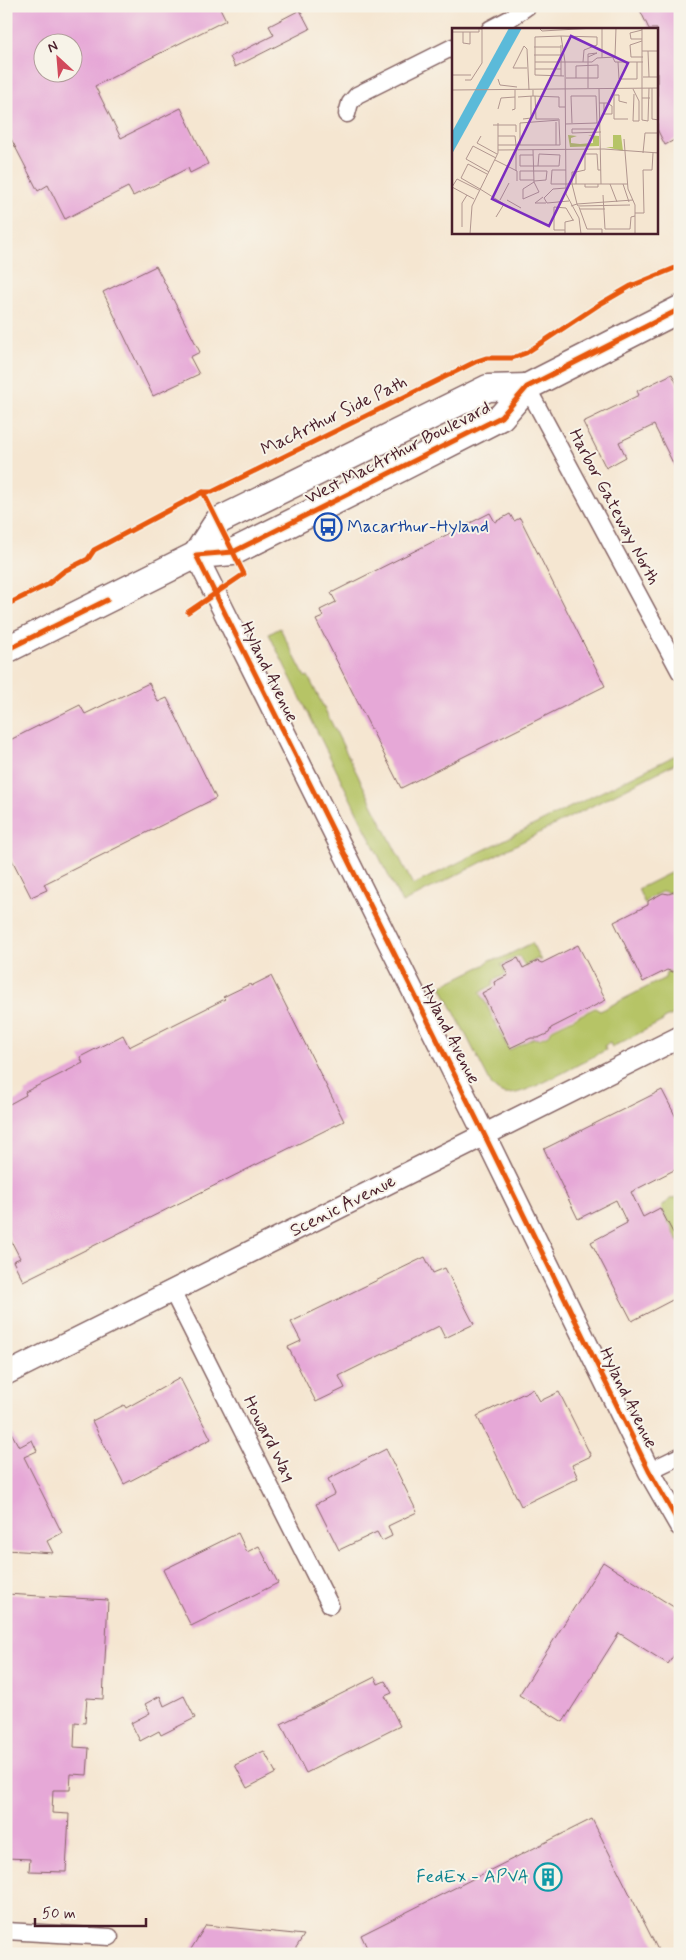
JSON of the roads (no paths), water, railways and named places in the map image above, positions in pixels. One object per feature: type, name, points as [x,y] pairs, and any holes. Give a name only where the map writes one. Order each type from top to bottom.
[{"type":"main road","name":"West MacArthur Boulevard","points":[[6,650],[196,555],[233,552],[502,417],[527,387],[680,309]]},
{"type":"main road","name":"West MacArthur Boulevard","points":[[196,555],[218,521],[488,388],[527,387]]},
{"type":"street","points":[[492,28],[528,6]]},
{"type":"street","points":[[347,114],[350,103],[357,95],[452,48]]},
{"type":"street","name":"Harbor Gateway North","points":[[527,387],[680,672]]},
{"type":"street","name":"Hyland Avenue","points":[[196,555],[649,1471],[680,1525]]},
{"type":"street","name":"Scenic Avenue","points":[[6,1374],[680,1037]]},
{"type":"street","name":"Howard Way","points":[[172,1291],[330,1605]]},
{"type":"street","points":[[649,1471],[680,1456]]},
{"type":"street","points":[[6,1931],[110,1937]]},
{"type":"place","name":"Macarthur-Hyland","points":[[328,527]]},
{"type":"place","name":"FedEx - APVA","points":[[548,1877]]}]
